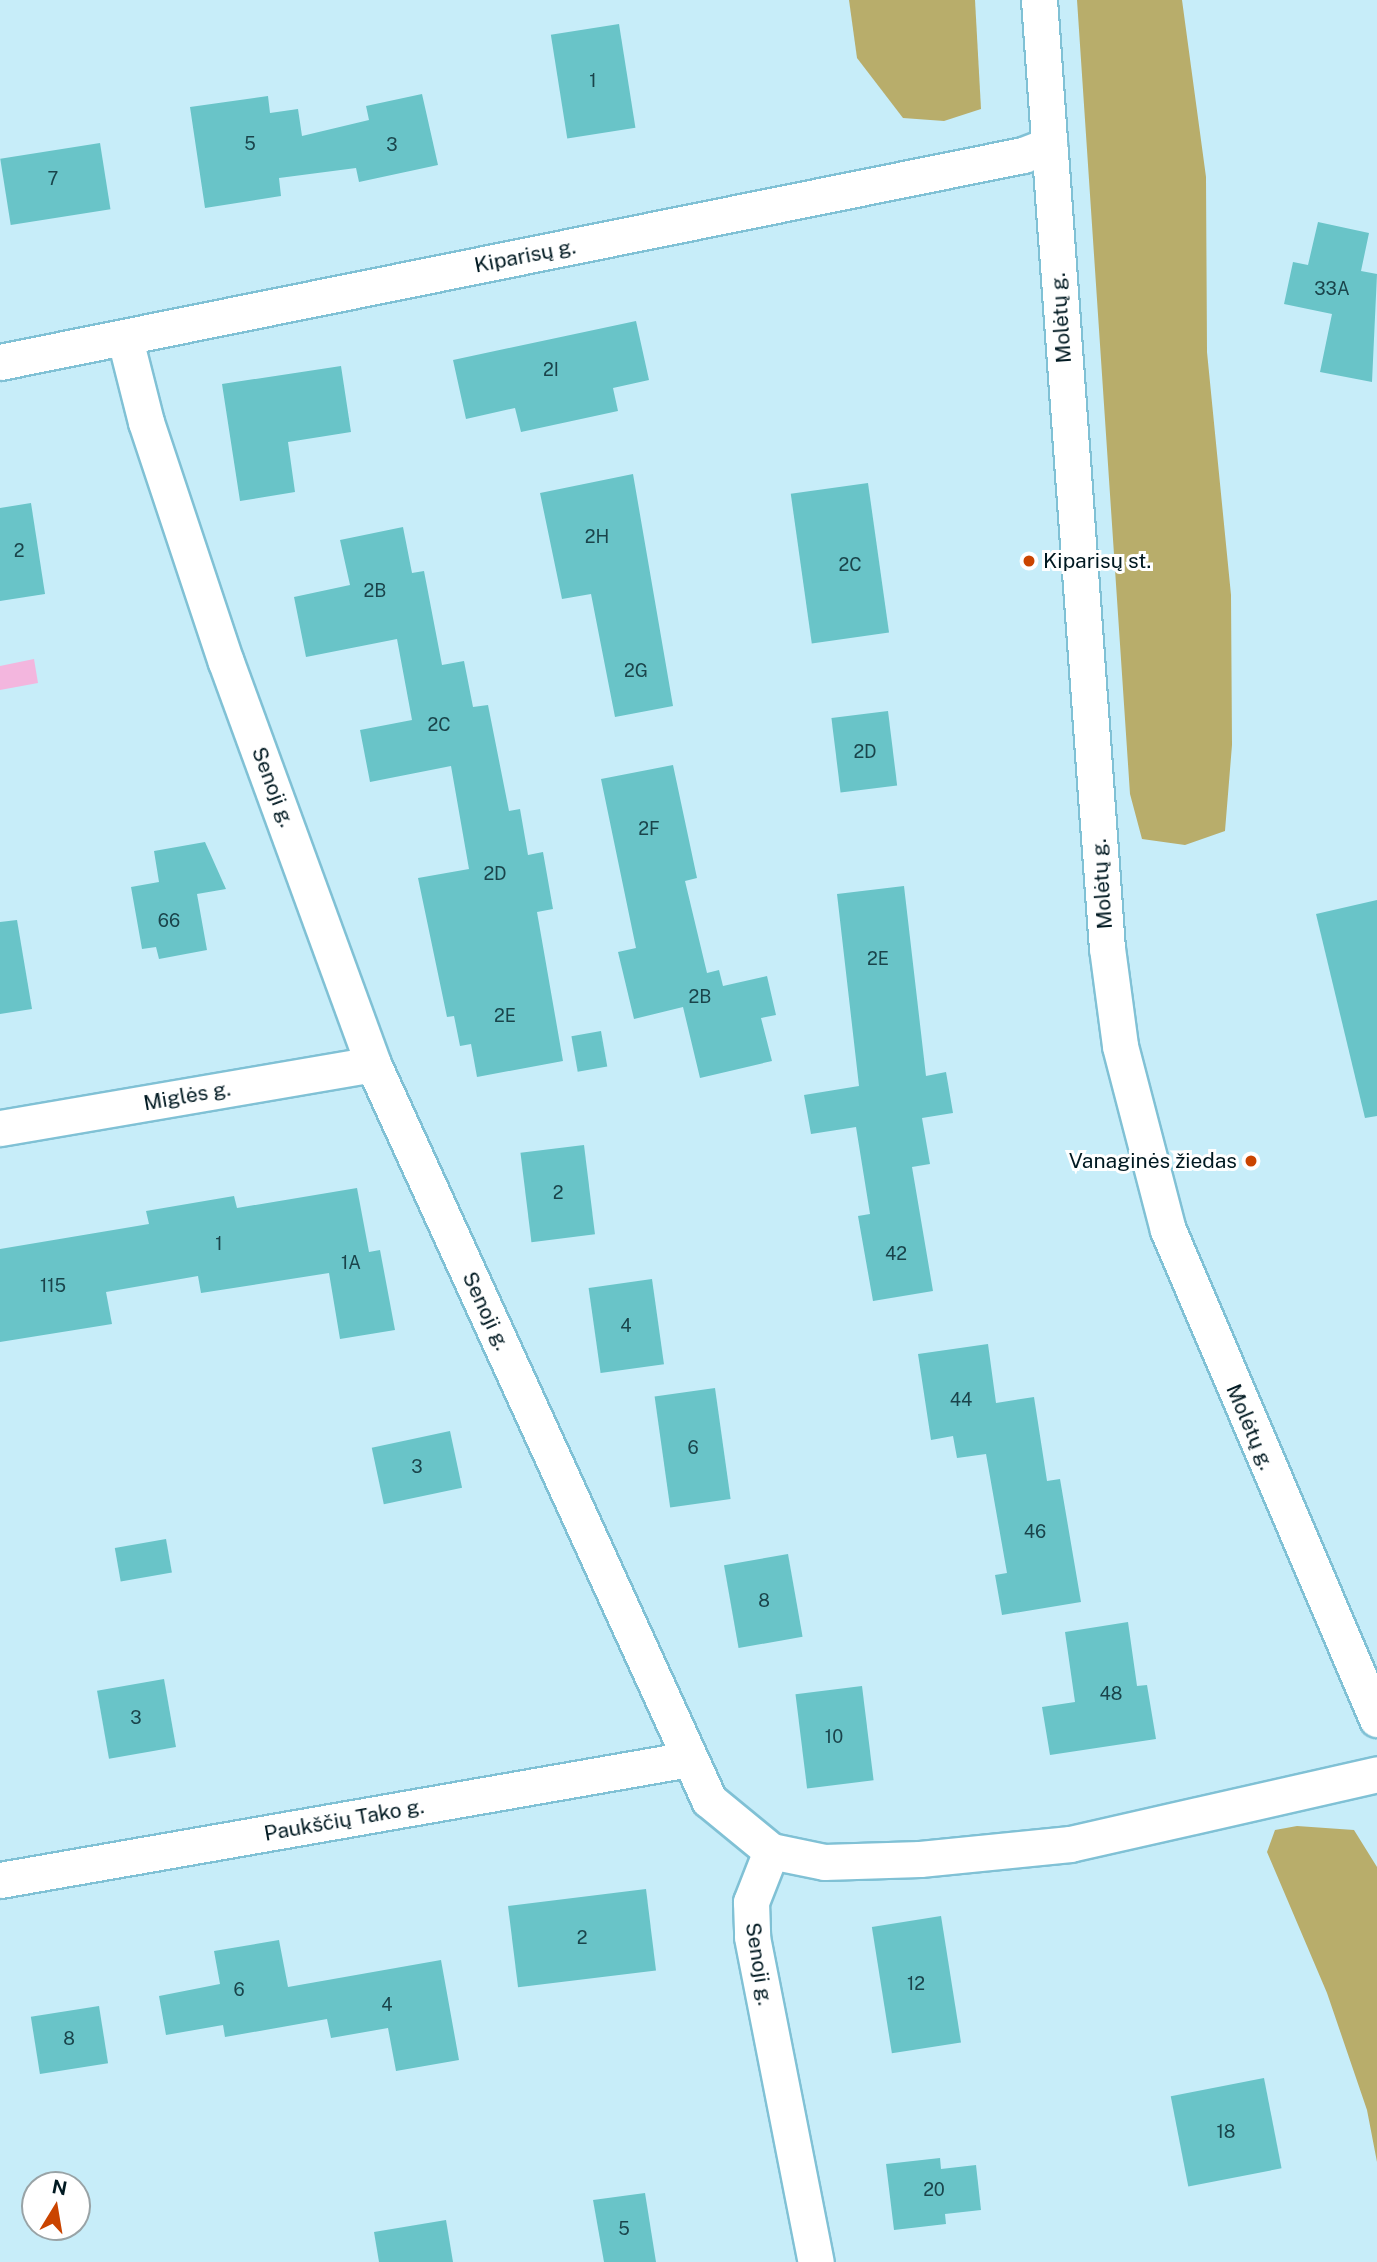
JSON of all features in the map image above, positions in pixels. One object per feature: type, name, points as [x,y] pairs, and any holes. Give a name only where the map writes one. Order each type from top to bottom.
[{"type":"street","name":"Molėtų g.","points":[[1039,0],[1107,948],[1125,1070],[1168,1230],[1377,1719]]},
{"type":"street","name":"Kiparisų g.","points":[[0,362],[125,340],[1023,155],[1049,145]]},
{"type":"street","name":"Senoji g.","points":[[125,340],[146,422],[226,662],[373,1064],[709,1800],[771,1851],[751,1902],[752,1937],[816,2262]]},
{"type":"street","name":"Miglės g.","points":[[0,1128],[373,1064]]},
{"type":"street","name":"Paukščių Tako g.","points":[[0,1880],[689,1759]]},
{"type":"street","points":[[771,1851],[824,1862],[1070,1844],[1377,1774]]},
{"type":"shaded area","points":[[849,0],[975,0],[981,109],[944,121],[903,118],[857,58]]},
{"type":"shaded area","points":[[1077,0],[1182,0],[1206,177],[1207,352],[1231,595],[1232,745],[1225,831],[1185,845],[1142,839],[1130,794]]},
{"type":"shaded area","points":[[34,659],[38,683],[0,690],[0,666]]},
{"type":"shaded area","points":[[1297,1826],[1354,1830],[1377,1867],[1377,2162],[1367,2110],[1327,1993],[1267,1852],[1275,1830]]},
{"type":"building","points":[[619,24],[635,128],[567,139],[551,35]]},
{"type":"building","points":[[422,94],[438,165],[359,182],[356,168],[279,178],[281,196],[205,208],[190,107],[268,96],[270,113],[298,109],[302,136],[369,120],[366,106]]},
{"type":"building","points":[[100,143],[110,209],[11,225],[0,159]]},
{"type":"building","points":[[1318,222],[1369,233],[1361,271],[1377,274],[1372,382],[1320,372],[1332,314],[1284,304],[1293,262],[1308,265]]},
{"type":"building","points":[[636,321],[649,380],[613,388],[618,411],[521,432],[515,408],[466,419],[453,360]]},
{"type":"building","points":[[341,366],[351,432],[288,442],[295,492],[240,501],[222,384]]},
{"type":"building","points":[[633,474],[673,706],[615,717],[591,594],[562,599],[540,493]]},
{"type":"building","points":[[868,483],[889,633],[812,643],[791,494]]},
{"type":"building","points":[[31,503],[45,594],[0,601],[0,508]]},
{"type":"building","points":[[403,527],[412,573],[424,571],[442,665],[464,661],[473,707],[488,705],[509,811],[520,809],[528,855],[543,852],[553,909],[537,912],[563,1061],[477,1077],[471,1044],[460,1046],[454,1016],[447,1017],[418,878],[469,869],[451,766],[370,782],[360,730],[412,720],[397,639],[306,657],[294,597],[350,585],[340,540]]},
{"type":"building","points":[[888,711],[897,785],[841,792],[831,718]]},
{"type":"building","points":[[673,765],[697,878],[685,881],[707,973],[719,970],[723,986],[767,976],[776,1015],[761,1018],[772,1061],[700,1078],[683,1007],[634,1019],[618,952],[636,948],[601,779]]},
{"type":"building","points":[[205,842],[226,889],[197,894],[207,950],[159,959],[156,947],[142,949],[131,887],[159,882],[154,851]]},
{"type":"building","points":[[904,886],[926,1076],[946,1072],[953,1113],[922,1118],[930,1164],[912,1167],[933,1291],[873,1301],[858,1216],[870,1214],[856,1127],[811,1134],[804,1095],[859,1086],[837,894]]},
{"type":"building","points":[[1377,900],[1377,1116],[1365,1118],[1316,914]]},
{"type":"building","points":[[17,920],[32,1009],[0,1014],[0,922]]},
{"type":"building","points":[[601,1031],[607,1066],[578,1072],[571,1036]]},
{"type":"building","points":[[584,1145],[595,1234],[531,1242],[520,1153]]},
{"type":"building","points":[[357,1188],[369,1252],[380,1250],[395,1330],[340,1339],[329,1273],[201,1293],[198,1276],[106,1292],[112,1324],[0,1342],[0,1249],[149,1224],[146,1211],[234,1196],[237,1208]]},
{"type":"building","points":[[652,1279],[664,1364],[601,1373],[589,1288]]},
{"type":"building","points":[[988,1344],[996,1403],[1034,1397],[1047,1481],[1060,1479],[1081,1602],[1002,1615],[995,1575],[1007,1573],[986,1454],[957,1458],[953,1436],[931,1440],[918,1354]]},
{"type":"building","points":[[715,1388],[731,1499],[670,1507],[655,1396]]},
{"type":"building","points":[[450,1431],[462,1488],[384,1504],[372,1448]]},
{"type":"building","points":[[166,1539],[172,1572],[121,1582],[115,1548]]},
{"type":"building","points":[[788,1554],[803,1637],[739,1648],[724,1565]]},
{"type":"building","points":[[1128,1622],[1137,1686],[1147,1685],[1156,1739],[1050,1755],[1042,1707],[1075,1702],[1065,1632]]},
{"type":"building","points":[[164,1679],[176,1747],[109,1759],[97,1691]]},
{"type":"building","points":[[862,1686],[874,1780],[807,1788],[795,1694]]},
{"type":"building","points":[[646,1889],[656,1970],[518,1987],[508,1906]]},
{"type":"building","points":[[941,1916],[961,2042],[892,2053],[872,1927]]},
{"type":"building","points":[[279,1940],[288,1987],[441,1960],[459,2060],[396,2071],[388,2028],[331,2038],[327,2019],[225,2037],[223,2025],[166,2035],[159,1996],[220,1984],[214,1951]]},
{"type":"building","points":[[99,2006],[108,2063],[40,2074],[31,2017]]},
{"type":"building","points":[[1264,2078],[1282,2168],[1188,2186],[1171,2096]]},
{"type":"building","points":[[940,2158],[941,2169],[976,2165],[981,2210],[945,2214],[946,2224],[894,2230],[886,2164]]},
{"type":"building","points":[[645,2193],[656,2262],[604,2262],[593,2200]]},
{"type":"building","points":[[446,2220],[453,2262],[379,2262],[374,2232]]},
{"type":"place","name":"Kiparisų st.","points":[[1029,561]]},
{"type":"place","name":"Vanaginės žiedas","points":[[1251,1161]]}]
